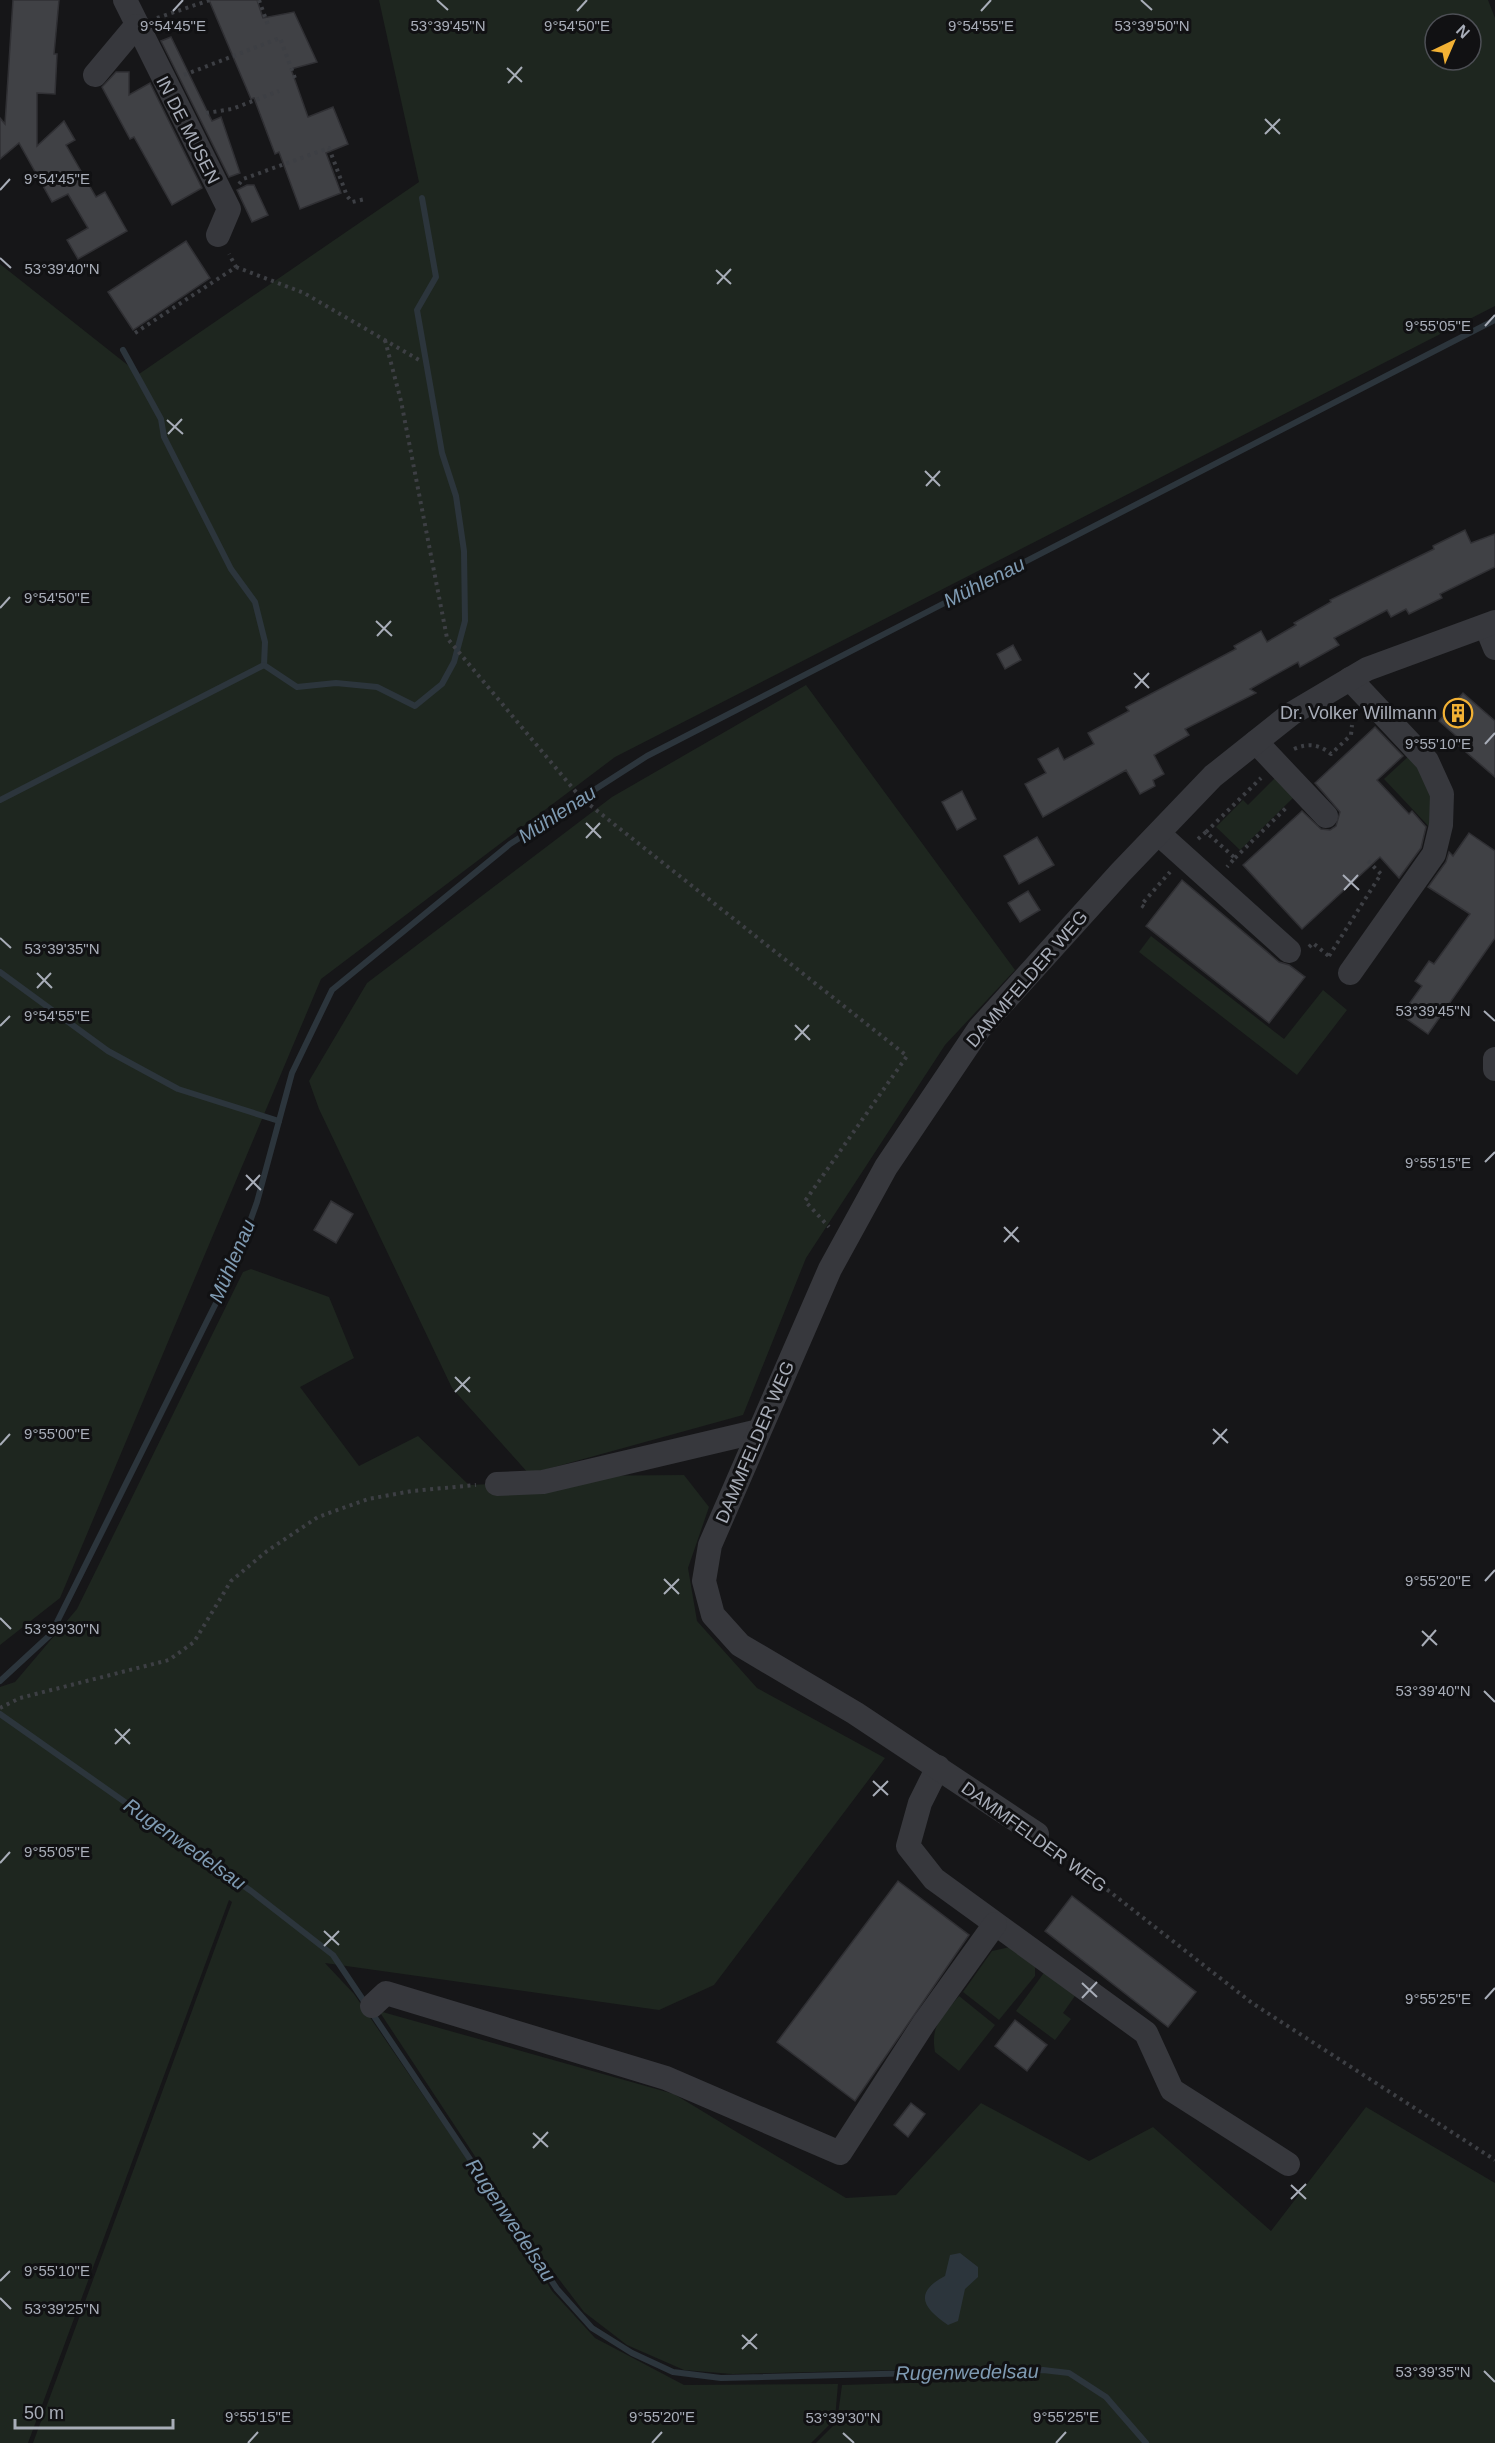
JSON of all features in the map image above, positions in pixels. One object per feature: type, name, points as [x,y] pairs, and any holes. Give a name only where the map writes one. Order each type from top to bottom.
[{"type":"street","name":"IN DE MUSEN","points":[[125,0],[184,123],[229,209]]},
{"type":"street","points":[[94,75],[136,26]]},
{"type":"street","points":[[218,235],[229,209]]},
{"type":"street","name":"DAMMFELDER WEG","points":[[1036,1834],[855,1713],[740,1645],[713,1615],[704,1581],[710,1545],[844,1244],[886,1167],[979,1029],[1120,873],[1213,776],[1291,714],[1367,669],[1492,632]]},
{"type":"street","points":[[1350,680],[1427,761],[1442,794],[1441,825],[1434,854],[1350,973]]},
{"type":"street","points":[[1256,742],[1326,816]]},
{"type":"street","points":[[1159,834],[1289,951]]},
{"type":"street","points":[[1495,1059],[1495,1069]]},
{"type":"street","points":[[498,1484],[543,1482],[759,1431]]},
{"type":"street","points":[[938,1767],[920,1803],[908,1846],[934,1879],[1146,2033],[1172,2090],[1288,2164]]},
{"type":"street","points":[[372,2006],[386,1993],[666,2078],[840,2152],[924,2023],[995,1924]]},
{"type":"path","points":[[136,26],[210,0]]},
{"type":"path","points":[[259,0],[268,25]]},
{"type":"path","points":[[164,82],[280,38],[296,81]]},
{"type":"path","points":[[184,123],[204,114],[232,109],[279,91]]},
{"type":"path","points":[[229,209],[243,179],[329,148],[347,196],[352,202],[365,199]]},
{"type":"path","points":[[218,235],[236,267],[304,293],[419,360]]},
{"type":"path","points":[[135,333],[236,267]]},
{"type":"path","points":[[385,340],[400,401],[447,638],[581,798],[907,1056],[805,1201],[844,1244]]},
{"type":"path","points":[[1144,908],[1141,905],[1184,855],[1288,752],[1303,745],[1316,745],[1331,754],[1351,735],[1352,724]]},
{"type":"path","points":[[1227,867],[1302,792]]},
{"type":"path","points":[[1206,832],[1235,858]]},
{"type":"path","points":[[1329,956],[1381,874],[1368,861]]},
{"type":"path","points":[[1289,951],[1300,957],[1313,943],[1350,973]]},
{"type":"path","points":[[0,1708],[7,1704],[168,1660],[194,1642],[231,1581],[267,1551],[318,1517],[368,1499],[412,1491],[498,1484]]},
{"type":"path","name":"DAMMFELDER WEG","points":[[1036,1834],[1252,2003],[1495,2160]]},
{"type":"shaded area","points":[[379,0],[1488,0],[1495,18],[1495,306],[615,757],[321,979],[60,1598],[0,1645],[0,264],[139,374],[419,182]]},
{"type":"shaded area","points":[[806,685],[1015,970],[945,1045],[806,1258],[743,1415],[529,1474],[452,1388],[319,1109],[309,1081],[367,983],[612,797]]},
{"type":"shaded area","points":[[1410,755],[1430,786],[1435,833],[1384,779]]},
{"type":"shaded area","points":[[1275,778],[1294,797],[1240,850],[1216,827],[1243,800],[1248,805]]},
{"type":"shaded area","points":[[1151,936],[1284,1039],[1323,990],[1347,1010],[1297,1075],[1139,952]]},
{"type":"shaded area","points":[[251,1269],[329,1297],[354,1358],[300,1387],[359,1466],[418,1436],[469,1485],[543,1482],[568,1476],[684,1475],[709,1507],[688,1568],[697,1621],[757,1688],[885,1758],[714,1985],[659,2010],[325,1963],[354,1994],[508,2219],[552,2291],[595,2338],[684,2385],[838,2384],[835,2419],[811,2443],[33,2443],[232,1902],[229,1900],[28,2443],[0,2443],[0,1687],[15,1682],[77,1609],[243,1272]]},
{"type":"shaded area","points":[[1010,1947],[1035,1966],[1035,1976],[999,2020],[963,1992],[992,1951]]},
{"type":"shaded area","points":[[1046,1970],[1077,1993],[1063,2013],[1071,2019],[1055,2040],[1016,2011]]},
{"type":"shaded area","points":[[959,1996],[995,2025],[959,2071],[935,2052],[934,2034],[939,2021]]},
{"type":"shaded area","points":[[379,2011],[674,2094],[846,2198],[896,2195],[981,2103],[1089,2161],[1153,2127],[1271,2231],[1366,2107],[1495,2183],[1495,2443],[816,2443],[837,2422],[842,2385],[942,2382],[942,2369],[732,2374],[684,2370],[627,2345],[584,2312],[539,2253]]},
{"type":"shaded area","points":[[960,2253],[978,2267],[978,2277],[965,2289],[958,2321],[948,2325],[932,2313],[925,2300],[925,2294],[928,2288],[945,2276],[950,2255]]},
{"type":"building","points":[[13,0],[59,0],[54,54],[57,54],[55,94],[37,93],[37,146],[64,121],[75,140],[66,145],[96,197],[105,192],[127,231],[78,259],[67,240],[88,228],[68,194],[52,202],[19,143],[0,159],[0,118],[5,124]]},
{"type":"building","points":[[209,0],[257,0],[263,18],[294,12],[317,62],[291,69],[308,117],[333,107],[348,144],[326,153],[341,193],[300,209],[279,152],[275,154],[254,98],[251,99]]},
{"type":"building","points":[[171,37],[212,121],[221,117],[240,173],[229,177],[161,41]]},
{"type":"building","points":[[116,72],[129,72],[129,95],[150,83],[202,188],[172,205],[134,137],[130,139],[102,87]]},
{"type":"building","points":[[247,185],[254,185],[268,215],[252,222],[237,190]]},
{"type":"building","points":[[186,241],[210,278],[133,330],[108,292]]},
{"type":"building","points":[[1465,530],[1471,543],[1495,534],[1495,567],[1440,594],[1442,598],[1409,614],[1406,609],[1391,617],[1387,610],[1334,638],[1339,645],[1300,667],[1298,662],[1250,689],[1256,693],[1185,729],[1189,735],[1154,755],[1164,774],[1153,780],[1155,786],[1140,794],[1126,770],[1043,817],[1025,784],[1046,773],[1038,759],[1058,748],[1064,760],[1094,744],[1088,733],[1129,711],[1126,707],[1236,649],[1234,646],[1261,631],[1267,642],[1296,625],[1294,623],[1331,602],[1330,600],[1434,549],[1433,546]]},
{"type":"building","points":[[1013,645],[1021,660],[1005,669],[997,654]]},
{"type":"building","points":[[1463,693],[1495,721],[1495,777],[1459,746],[1463,742],[1439,721]]},
{"type":"building","points":[[1375,727],[1403,756],[1377,780],[1409,814],[1412,811],[1426,827],[1421,848],[1399,878],[1380,857],[1302,929],[1243,865],[1302,811],[1321,829],[1330,830],[1336,826],[1340,812],[1315,783]]},
{"type":"building","points":[[962,791],[976,819],[957,830],[942,802]]},
{"type":"building","points":[[1469,833],[1495,851],[1495,938],[1428,1034],[1401,1015],[1422,986],[1415,981],[1429,961],[1434,964],[1470,914],[1428,887],[1446,862],[1449,852],[1453,856]]},
{"type":"building","points":[[1037,837],[1054,865],[1019,884],[1004,856]]},
{"type":"building","points":[[1182,880],[1279,962],[1289,965],[1305,977],[1269,1023],[1146,926]]},
{"type":"building","points":[[1028,891],[1040,910],[1020,922],[1008,903]]},
{"type":"building","points":[[331,1201],[353,1214],[336,1243],[314,1230]]},
{"type":"building","points":[[898,1881],[969,1935],[855,2101],[777,2042]]},
{"type":"building","points":[[1072,1896],[1196,1992],[1168,2027],[1045,1931]]},
{"type":"building","points":[[1015,2020],[1047,2045],[1027,2071],[995,2046]]},
{"type":"building","points":[[911,2103],[925,2114],[908,2137],[894,2125]]},
{"type":"waterway","points":[[0,800],[264,665],[297,687],[336,683],[377,687],[415,706],[442,684],[454,662],[465,621],[464,551],[456,496],[442,453],[417,310],[436,277],[422,198]]},
{"type":"waterway","name":"Mühlenau","points":[[0,1681],[51,1634],[233,1269],[257,1202],[292,1073],[332,990],[510,844],[647,756],[1495,320]]},
{"type":"waterway","points":[[123,350],[161,419],[164,437],[231,569],[255,602],[265,642],[264,665]]},
{"type":"waterway","points":[[0,972],[108,1051],[178,1089],[279,1121]]},
{"type":"waterway","name":"Rugenwedelsau","points":[[0,1714],[251,1891],[333,1955],[557,2289],[592,2328],[632,2353],[673,2372],[721,2378],[1043,2370],[1069,2373],[1106,2397],[1146,2443]]},
{"type":"place","name":"Dr. Volker Willmann","points":[[1458,713]]}]
